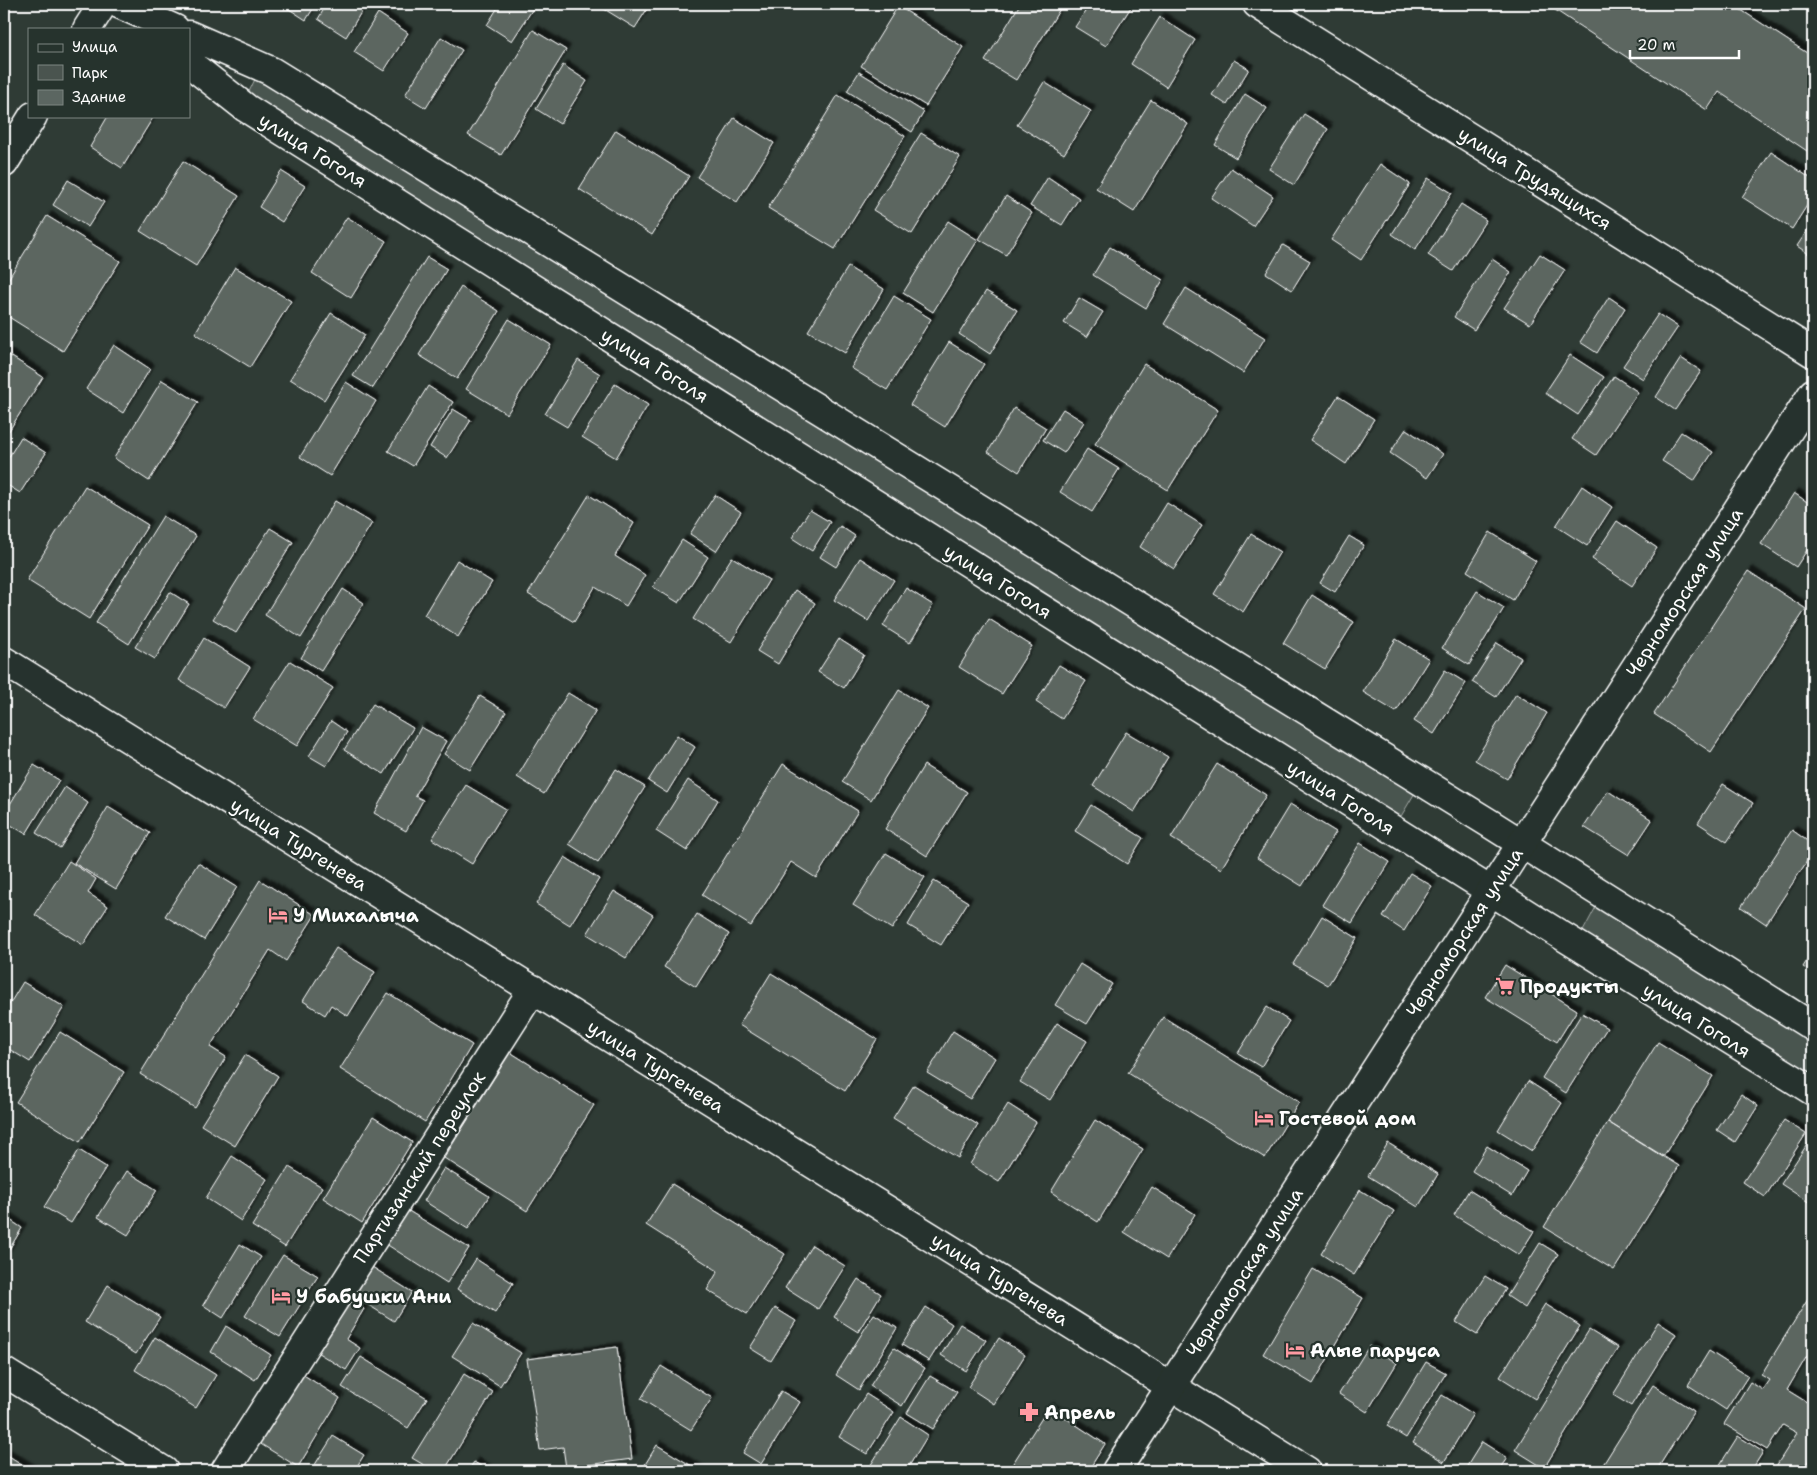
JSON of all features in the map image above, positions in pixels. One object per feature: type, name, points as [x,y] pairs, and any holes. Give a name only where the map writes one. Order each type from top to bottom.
[{"type":"street","points":[[88,28],[103,4]]},
{"type":"street","points":[[113,4],[144,28]]},
{"type":"street","points":[[119,4],[173,28]]},
{"type":"street","name":"улица Трудящихся","points":[[1258,4],[1813,353]]},
{"type":"street","points":[[190,35],[271,71],[1521,843],[1813,1027]]},
{"type":"street","name":"улица Гоголя","points":[[190,64],[255,113],[1490,891],[1813,1091]]},
{"type":"street","points":[[4,163],[32,118]]},
{"type":"street","name":"Черноморская улица","points":[[1116,1471],[1813,393]]},
{"type":"street","name":"улица Тургенева","points":[[4,661],[1307,1471]]},
{"type":"street","name":"Партизанский переулок","points":[[225,1471],[533,990]]},
{"type":"street","points":[[4,1372],[164,1471]]},
{"type":"green space","points":[[258,73],[1416,791],[1400,818],[246,98]]},
{"type":"green space","points":[[1597,905],[1813,1040],[1813,1079],[1581,935]]},
{"type":"building","points":[[288,4],[316,4],[306,20],[286,7]]},
{"type":"building","points":[[327,4],[366,4],[346,37],[318,19]]},
{"type":"building","points":[[500,4],[536,4],[512,41],[487,25]]},
{"type":"building","points":[[596,4],[645,4],[649,6],[635,28]]},
{"type":"building","points":[[1020,4],[1063,4],[1016,80],[985,61]]},
{"type":"building","points":[[1090,4],[1133,4],[1106,46],[1075,27]]},
{"type":"building","points":[[1546,4],[1732,4],[1813,57],[1813,155],[1719,92],[1707,110]]},
{"type":"building","points":[[898,6],[963,47],[926,106],[861,66]]},
{"type":"building","points":[[378,13],[408,33],[384,71],[354,52]]},
{"type":"building","points":[[1160,17],[1195,40],[1166,87],[1131,64]]},
{"type":"building","points":[[533,30],[566,50],[501,155],[468,135]]},
{"type":"building","points":[[441,37],[462,50],[426,108],[405,95]]},
{"type":"building","points":[[1234,60],[1249,69],[1227,105],[1212,95]]},
{"type":"building","points":[[563,65],[587,81],[560,124],[536,109]]},
{"type":"building","points":[[859,72],[924,112],[912,132],[847,91]]},
{"type":"building","points":[[1044,82],[1091,111],[1064,154],[1017,125]]},
{"type":"building","points":[[1245,94],[1267,108],[1236,158],[1215,145]]},
{"type":"building","points":[[838,95],[905,136],[835,249],[768,208]]},
{"type":"building","points":[[1151,100],[1188,124],[1134,212],[1096,188]]},
{"type":"building","points":[[1304,114],[1328,129],[1294,185],[1269,169]]},
{"type":"building","points":[[107,118],[153,118],[122,168],[90,147]]},
{"type":"building","points":[[734,118],[774,143],[737,202],[697,177]]},
{"type":"building","points":[[616,130],[689,176],[652,235],[579,189]]},
{"type":"building","points":[[921,133],[960,157],[912,234],[873,210]]},
{"type":"building","points":[[1771,152],[1813,180],[1813,196],[1792,229],[1742,197]]},
{"type":"building","points":[[183,161],[239,196],[196,266],[140,231]]},
{"type":"building","points":[[1380,164],[1410,184],[1361,260],[1331,240]]},
{"type":"building","points":[[1231,168],[1273,196],[1253,226],[1211,198]]},
{"type":"building","points":[[281,171],[305,186],[282,222],[259,207]]},
{"type":"building","points":[[1048,177],[1079,198],[1062,225],[1030,206]]},
{"type":"building","points":[[1428,178],[1452,193],[1415,250],[1392,234]]},
{"type":"building","points":[[68,180],[104,202],[88,227],[53,205]]},
{"type":"building","points":[[1006,196],[1032,213],[1006,255],[979,239]]},
{"type":"building","points":[[1461,204],[1486,220],[1453,271],[1428,255]]},
{"type":"building","points":[[47,216],[120,261],[63,351],[4,314],[4,286]]},
{"type":"building","points":[[347,217],[386,241],[351,298],[312,273]]},
{"type":"building","points":[[948,221],[978,240],[933,312],[903,293]]},
{"type":"building","points":[[1813,222],[1813,257],[1797,246]]},
{"type":"building","points":[[1283,245],[1310,261],[1292,290],[1266,273]]},
{"type":"building","points":[[1110,247],[1163,280],[1146,308],[1093,275]]},
{"type":"building","points":[[1540,254],[1565,270],[1530,324],[1504,308]]},
{"type":"building","points":[[427,257],[447,269],[373,388],[353,376]]},
{"type":"building","points":[[1492,259],[1511,272],[1474,330],[1454,317]]},
{"type":"building","points":[[235,267],[291,301],[250,367],[195,333]]},
{"type":"building","points":[[848,267],[884,289],[845,353],[808,331]]},
{"type":"building","points":[[461,287],[499,311],[457,379],[419,355]]},
{"type":"building","points":[[1186,288],[1265,338],[1243,373],[1164,324]]},
{"type":"building","points":[[986,291],[1017,310],[990,354],[959,334]]},
{"type":"building","points":[[894,296],[931,319],[887,390],[851,368]]},
{"type":"building","points":[[1609,297],[1625,308],[1597,353],[1580,342]]},
{"type":"building","points":[[1079,298],[1103,312],[1087,337],[1064,323]]},
{"type":"building","points":[[331,313],[365,335],[324,400],[290,379]]},
{"type":"building","points":[[1658,314],[1678,327],[1643,379],[1623,366]]},
{"type":"building","points":[[509,319],[551,345],[507,414],[466,389]]},
{"type":"building","points":[[949,342],[984,364],[945,427],[910,405]]},
{"type":"building","points":[[114,345],[150,369],[123,413],[86,389]]},
{"type":"building","points":[[4,352],[43,377],[5,437],[4,436]]},
{"type":"building","points":[[1570,355],[1604,377],[1578,415],[1545,393]]},
{"type":"building","points":[[1681,358],[1701,371],[1675,410],[1656,397]]},
{"type":"building","points":[[578,360],[600,374],[567,427],[545,414]]},
{"type":"building","points":[[1144,364],[1218,410],[1168,490],[1095,444]]},
{"type":"building","points":[[1614,376],[1638,392],[1596,455],[1572,439]]},
{"type":"building","points":[[162,380],[198,402],[149,481],[114,458]]},
{"type":"building","points":[[346,382],[376,401],[330,476],[300,457]]},
{"type":"building","points":[[615,384],[648,405],[616,458],[582,437]]},
{"type":"building","points":[[428,386],[453,402],[413,466],[388,451]]},
{"type":"building","points":[[1338,396],[1374,419],[1346,464],[1310,440]]},
{"type":"building","points":[[1014,408],[1046,428],[1019,472],[988,452]]},
{"type":"building","points":[[453,409],[471,420],[447,458],[430,447]]},
{"type":"building","points":[[1063,409],[1084,422],[1064,453],[1043,440]]},
{"type":"building","points":[[1406,429],[1443,454],[1427,478],[1390,453]]},
{"type":"building","points":[[1681,432],[1713,452],[1694,481],[1662,461]]},
{"type":"building","points":[[21,437],[46,453],[20,493],[4,483],[4,465]]},
{"type":"building","points":[[1087,449],[1119,469],[1092,512],[1060,492]]},
{"type":"building","points":[[85,486],[148,525],[89,619],[27,580]]},
{"type":"building","points":[[1582,486],[1612,507],[1587,546],[1556,526]]},
{"type":"building","points":[[1794,493],[1813,506],[1813,541],[1796,567],[1761,544]]},
{"type":"building","points":[[589,495],[634,523],[615,556],[645,575],[626,606],[595,587],[574,622],[528,594]]},
{"type":"building","points":[[715,495],[741,512],[716,551],[690,534]]},
{"type":"building","points":[[335,501],[372,523],[301,638],[265,615]]},
{"type":"building","points":[[1167,503],[1202,525],[1174,569],[1140,547]]},
{"type":"building","points":[[810,510],[830,522],[812,551],[792,538]]},
{"type":"building","points":[[163,516],[196,536],[129,644],[96,623]]},
{"type":"building","points":[[1617,521],[1657,548],[1632,586],[1592,559]]},
{"type":"building","points":[[840,526],[855,536],[836,567],[820,557]]},
{"type":"building","points":[[270,528],[293,542],[236,633],[213,619]]},
{"type":"building","points":[[1490,532],[1536,561],[1513,600],[1467,571]]},
{"type":"building","points":[[1251,534],[1280,552],[1243,612],[1214,594]]},
{"type":"building","points":[[1349,536],[1364,545],[1335,592],[1320,583]]},
{"type":"building","points":[[682,540],[708,557],[679,603],[653,587]]},
{"type":"building","points":[[732,557],[769,580],[731,642],[693,619]]},
{"type":"building","points":[[860,558],[894,580],[868,621],[834,600]]},
{"type":"building","points":[[457,560],[492,582],[458,637],[424,615]]},
{"type":"building","points":[[1748,571],[1806,609],[1711,752],[1654,714]]},
{"type":"building","points":[[906,588],[933,605],[910,643],[883,626]]},
{"type":"building","points":[[343,589],[364,603],[321,671],[301,658]]},
{"type":"building","points":[[795,590],[815,603],[778,664],[757,651]]},
{"type":"building","points":[[1477,591],[1504,608],[1469,665],[1442,648]]},
{"type":"building","points":[[170,592],[189,604],[155,659],[135,647]]},
{"type":"building","points":[[1312,595],[1354,622],[1325,669],[1283,643]]},
{"type":"building","points":[[989,619],[1032,646],[1002,694],[959,667]]},
{"type":"building","points":[[204,638],[250,667],[224,708],[179,680]]},
{"type":"building","points":[[839,639],[864,655],[844,688],[818,672]]},
{"type":"building","points":[[1396,639],[1429,659],[1396,712],[1363,692]]},
{"type":"building","points":[[1497,643],[1521,658],[1496,697],[1472,682]]},
{"type":"building","points":[[290,661],[333,688],[297,746],[253,719]]},
{"type":"building","points":[[1059,665],[1086,681],[1062,719],[1036,702]]},
{"type":"building","points":[[1445,670],[1466,683],[1434,734],[1414,721]]},
{"type":"building","points":[[899,690],[928,708],[871,800],[842,782]]},
{"type":"building","points":[[568,693],[596,710],[544,794],[517,777]]},
{"type":"building","points":[[1516,694],[1547,713],[1507,779],[1475,760]]},
{"type":"building","points":[[480,696],[506,712],[470,770],[444,754]]},
{"type":"building","points":[[373,704],[413,728],[384,774],[344,750]]},
{"type":"building","points":[[331,721],[347,732],[326,766],[309,756]]},
{"type":"building","points":[[421,727],[446,741],[415,796],[423,800],[406,831],[374,813]]},
{"type":"building","points":[[1126,732],[1168,757],[1134,812],[1093,786]]},
{"type":"building","points":[[677,735],[695,747],[667,793],[648,781]]},
{"type":"building","points":[[783,764],[858,811],[816,878],[791,862],[751,926],[702,895]]},
{"type":"building","points":[[1217,764],[1266,795],[1221,869],[1171,838]]},
{"type":"building","points":[[34,765],[59,780],[26,834],[4,821],[4,814]]},
{"type":"building","points":[[924,765],[967,792],[927,856],[885,829]]},
{"type":"building","points":[[616,769],[645,787],[598,863],[569,844]]},
{"type":"building","points":[[688,780],[718,800],[687,851],[656,831]]},
{"type":"building","points":[[1723,784],[1753,803],[1727,842],[1698,823]]},
{"type":"building","points":[[466,785],[506,809],[472,864],[432,839]]},
{"type":"building","points":[[65,787],[88,803],[60,848],[36,833]]},
{"type":"building","points":[[1608,791],[1652,820],[1629,855],[1584,827]]},
{"type":"building","points":[[1290,804],[1336,832],[1302,886],[1257,858]]},
{"type":"building","points":[[1091,805],[1143,838],[1127,864],[1075,831]]},
{"type":"building","points":[[108,807],[150,833],[116,889],[74,863]]},
{"type":"building","points":[[1792,830],[1813,845],[1813,852],[1766,924],[1741,907]]},
{"type":"building","points":[[1360,843],[1390,862],[1352,923],[1322,905]]},
{"type":"building","points":[[886,853],[925,877],[892,929],[853,905]]},
{"type":"building","points":[[565,857],[599,879],[570,925],[536,904]]},
{"type":"building","points":[[69,861],[96,879],[88,893],[108,906],[83,945],[35,915]]},
{"type":"building","points":[[198,863],[237,887],[204,940],[165,916]]},
{"type":"building","points":[[1410,873],[1432,886],[1404,931],[1383,917]]},
{"type":"building","points":[[260,880],[315,915],[286,961],[270,950],[210,1047],[226,1057],[195,1108],[140,1074]]},
{"type":"building","points":[[934,881],[968,902],[941,945],[908,925]]},
{"type":"building","points":[[614,891],[653,915],[626,958],[587,934]]},
{"type":"building","points":[[697,914],[729,934],[696,987],[664,967]]},
{"type":"building","points":[[1322,916],[1357,938],[1328,985],[1293,964]]},
{"type":"building","points":[[336,948],[375,972],[348,1016],[331,1005],[325,1015],[303,1001]]},
{"type":"building","points":[[1813,951],[1813,973],[1803,967]]},
{"type":"building","points":[[1080,964],[1112,984],[1087,1024],[1055,1005]]},
{"type":"building","points":[[1505,965],[1577,1010],[1557,1042],[1485,997]]},
{"type":"building","points":[[771,973],[877,1039],[845,1091],[739,1025]]},
{"type":"building","points":[[23,982],[64,1007],[30,1062],[4,1046],[4,1013]]},
{"type":"building","points":[[388,993],[472,1045],[425,1122],[340,1069]]},
{"type":"building","points":[[1267,1007],[1289,1021],[1261,1067],[1238,1053]]},
{"type":"building","points":[[1582,1013],[1607,1028],[1566,1093],[1542,1078]]},
{"type":"building","points":[[1163,1017],[1299,1102],[1265,1158],[1128,1073]]},
{"type":"building","points":[[1057,1023],[1087,1041],[1050,1100],[1020,1082]]},
{"type":"building","points":[[953,1031],[995,1058],[970,1099],[927,1073]]},
{"type":"building","points":[[60,1032],[124,1072],[80,1142],[16,1102]]},
{"type":"building","points":[[1658,1042],[1713,1076],[1663,1157],[1608,1122]]},
{"type":"building","points":[[510,1052],[594,1105],[527,1211],[444,1158]]},
{"type":"building","points":[[245,1055],[278,1076],[235,1146],[201,1125]]},
{"type":"building","points":[[1528,1081],[1562,1103],[1532,1151],[1498,1130]]},
{"type":"building","points":[[914,1085],[978,1125],[958,1158],[893,1118]]},
{"type":"building","points":[[1741,1094],[1758,1106],[1735,1142],[1717,1130]]},
{"type":"building","points":[[1008,1104],[1036,1122],[999,1182],[970,1164]]},
{"type":"building","points":[[373,1117],[412,1142],[362,1223],[323,1198]]},
{"type":"building","points":[[1095,1120],[1143,1149],[1098,1222],[1051,1192]]},
{"type":"building","points":[[1784,1120],[1806,1134],[1765,1197],[1743,1182]]},
{"type":"building","points":[[1608,1122],[1679,1166],[1614,1270],[1544,1227]]},
{"type":"building","points":[[1813,1138],[1813,1205],[1781,1184]]},
{"type":"building","points":[[1388,1143],[1438,1174],[1418,1207],[1368,1176]]},
{"type":"building","points":[[1487,1146],[1527,1171],[1512,1196],[1472,1171]]},
{"type":"building","points":[[79,1150],[106,1167],[71,1223],[44,1207]]},
{"type":"building","points":[[232,1156],[267,1179],[241,1221],[206,1198]]},
{"type":"building","points":[[289,1167],[322,1187],[285,1247],[252,1226]]},
{"type":"building","points":[[444,1168],[489,1196],[468,1229],[424,1201]]},
{"type":"building","points":[[127,1171],[157,1190],[128,1235],[98,1217]]},
{"type":"building","points":[[672,1184],[785,1254],[747,1314],[707,1290],[718,1271],[646,1225]]},
{"type":"building","points":[[1152,1187],[1195,1214],[1167,1259],[1124,1232]]},
{"type":"building","points":[[1360,1190],[1394,1211],[1354,1275],[1321,1254]]},
{"type":"building","points":[[1469,1190],[1534,1231],[1519,1255],[1454,1215]]},
{"type":"building","points":[[407,1210],[469,1248],[447,1283],[386,1244]]},
{"type":"building","points":[[4,1216],[22,1228],[4,1258]]},
{"type":"building","points":[[1540,1243],[1558,1254],[1525,1308],[1507,1296]]},
{"type":"building","points":[[240,1244],[261,1257],[223,1318],[203,1305]]},
{"type":"building","points":[[812,1245],[845,1266],[818,1309],[785,1288]]},
{"type":"building","name":"У бабушки Ани","points":[[283,1255],[318,1276],[280,1337],[245,1316]]},
{"type":"building","points":[[476,1259],[513,1283],[495,1313],[457,1289]]},
{"type":"building","points":[[372,1267],[412,1292],[394,1321],[354,1296]]},
{"type":"building","points":[[1313,1269],[1363,1298],[1313,1384],[1263,1354]]},
{"type":"building","points":[[1485,1276],[1506,1289],[1477,1335],[1456,1322]]},
{"type":"building","points":[[858,1279],[881,1294],[858,1332],[834,1317]]},
{"type":"building","points":[[108,1285],[160,1317],[136,1354],[85,1322]]},
{"type":"building","points":[[1813,1291],[1813,1360],[1807,1356],[1787,1390],[1813,1406],[1813,1453],[1802,1471],[1773,1471],[1797,1433],[1783,1425],[1767,1450],[1724,1424],[1750,1382],[1763,1390],[1770,1380],[1761,1375]]},
{"type":"building","points":[[347,1299],[364,1309],[346,1339],[360,1348],[346,1370],[315,1351]]},
{"type":"building","points":[[1545,1304],[1580,1326],[1535,1399],[1500,1377]]},
{"type":"building","points":[[926,1307],[952,1324],[929,1361],[902,1345]]},
{"type":"building","points":[[775,1308],[796,1321],[771,1361],[750,1348]]},
{"type":"building","points":[[874,1314],[897,1328],[859,1390],[836,1375]]},
{"type":"building","points":[[1658,1322],[1676,1334],[1631,1406],[1613,1395]]},
{"type":"building","points":[[473,1323],[521,1353],[500,1386],[452,1356]]},
{"type":"building","points":[[960,1324],[986,1340],[966,1371],[941,1355]]},
{"type":"building","points":[[226,1326],[271,1355],[255,1380],[211,1352]]},
{"type":"building","points":[[1589,1330],[1618,1348],[1544,1468],[1515,1450]]},
{"type":"building","points":[[155,1337],[216,1375],[196,1408],[135,1370]]},
{"type":"building","points":[[999,1338],[1025,1355],[994,1404],[968,1387]]},
{"type":"building","points":[[1369,1346],[1397,1363],[1367,1412],[1339,1394]]},
{"type":"building","points":[[617,1347],[632,1459],[566,1468],[563,1447],[540,1450],[527,1359]]},
{"type":"building","points":[[894,1348],[925,1368],[902,1406],[870,1386]]},
{"type":"building","points":[[1709,1351],[1748,1376],[1726,1410],[1688,1385]]},
{"type":"building","points":[[361,1357],[427,1398],[408,1428],[342,1387]]},
{"type":"building","points":[[1426,1362],[1446,1373],[1406,1438],[1387,1426]]},
{"type":"building","points":[[661,1366],[712,1398],[691,1430],[641,1399]]},
{"type":"building","points":[[302,1374],[340,1398],[298,1467],[259,1443]]},
{"type":"building","points":[[464,1374],[493,1392],[444,1471],[434,1471],[412,1458]]},
{"type":"building","points":[[930,1376],[957,1392],[933,1429],[907,1413]]},
{"type":"building","points":[[1653,1385],[1694,1411],[1656,1471],[1599,1471]]},
{"type":"building","points":[[781,1391],[800,1402],[761,1464],[743,1453]]},
{"type":"building","points":[[866,1394],[894,1412],[867,1454],[839,1437]]},
{"type":"building","points":[[1442,1395],[1473,1414],[1444,1462],[1413,1443]]},
{"type":"building","points":[[1049,1407],[1105,1444],[1088,1471],[1008,1471]]},
{"type":"building","points":[[901,1417],[928,1435],[906,1471],[867,1471]]},
{"type":"building","points":[[333,1436],[364,1455],[354,1471],[311,1471]]},
{"type":"building","points":[[1738,1436],[1763,1452],[1751,1471],[1716,1471]]},
{"type":"building","points":[[1482,1442],[1507,1458],[1498,1471],[1464,1471]]},
{"type":"building","points":[[657,1445],[700,1471],[641,1471]]},
{"type":"building","points":[[4,1453],[33,1471],[4,1471]]},
{"type":"building","points":[[474,1462],[489,1471],[468,1471]]},
{"type":"place","name":"У Михалыча","points":[[278,915]]},
{"type":"place","name":"Продукты","points":[[1505,986]]},
{"type":"place","name":"Гостевой дом","points":[[1264,1118]]},
{"type":"place","name":"У бабушки Ани","points":[[281,1296]]},
{"type":"place","name":"Алые паруса","points":[[1295,1350]]},
{"type":"place","name":"Апрель","points":[[1029,1412]]}]
